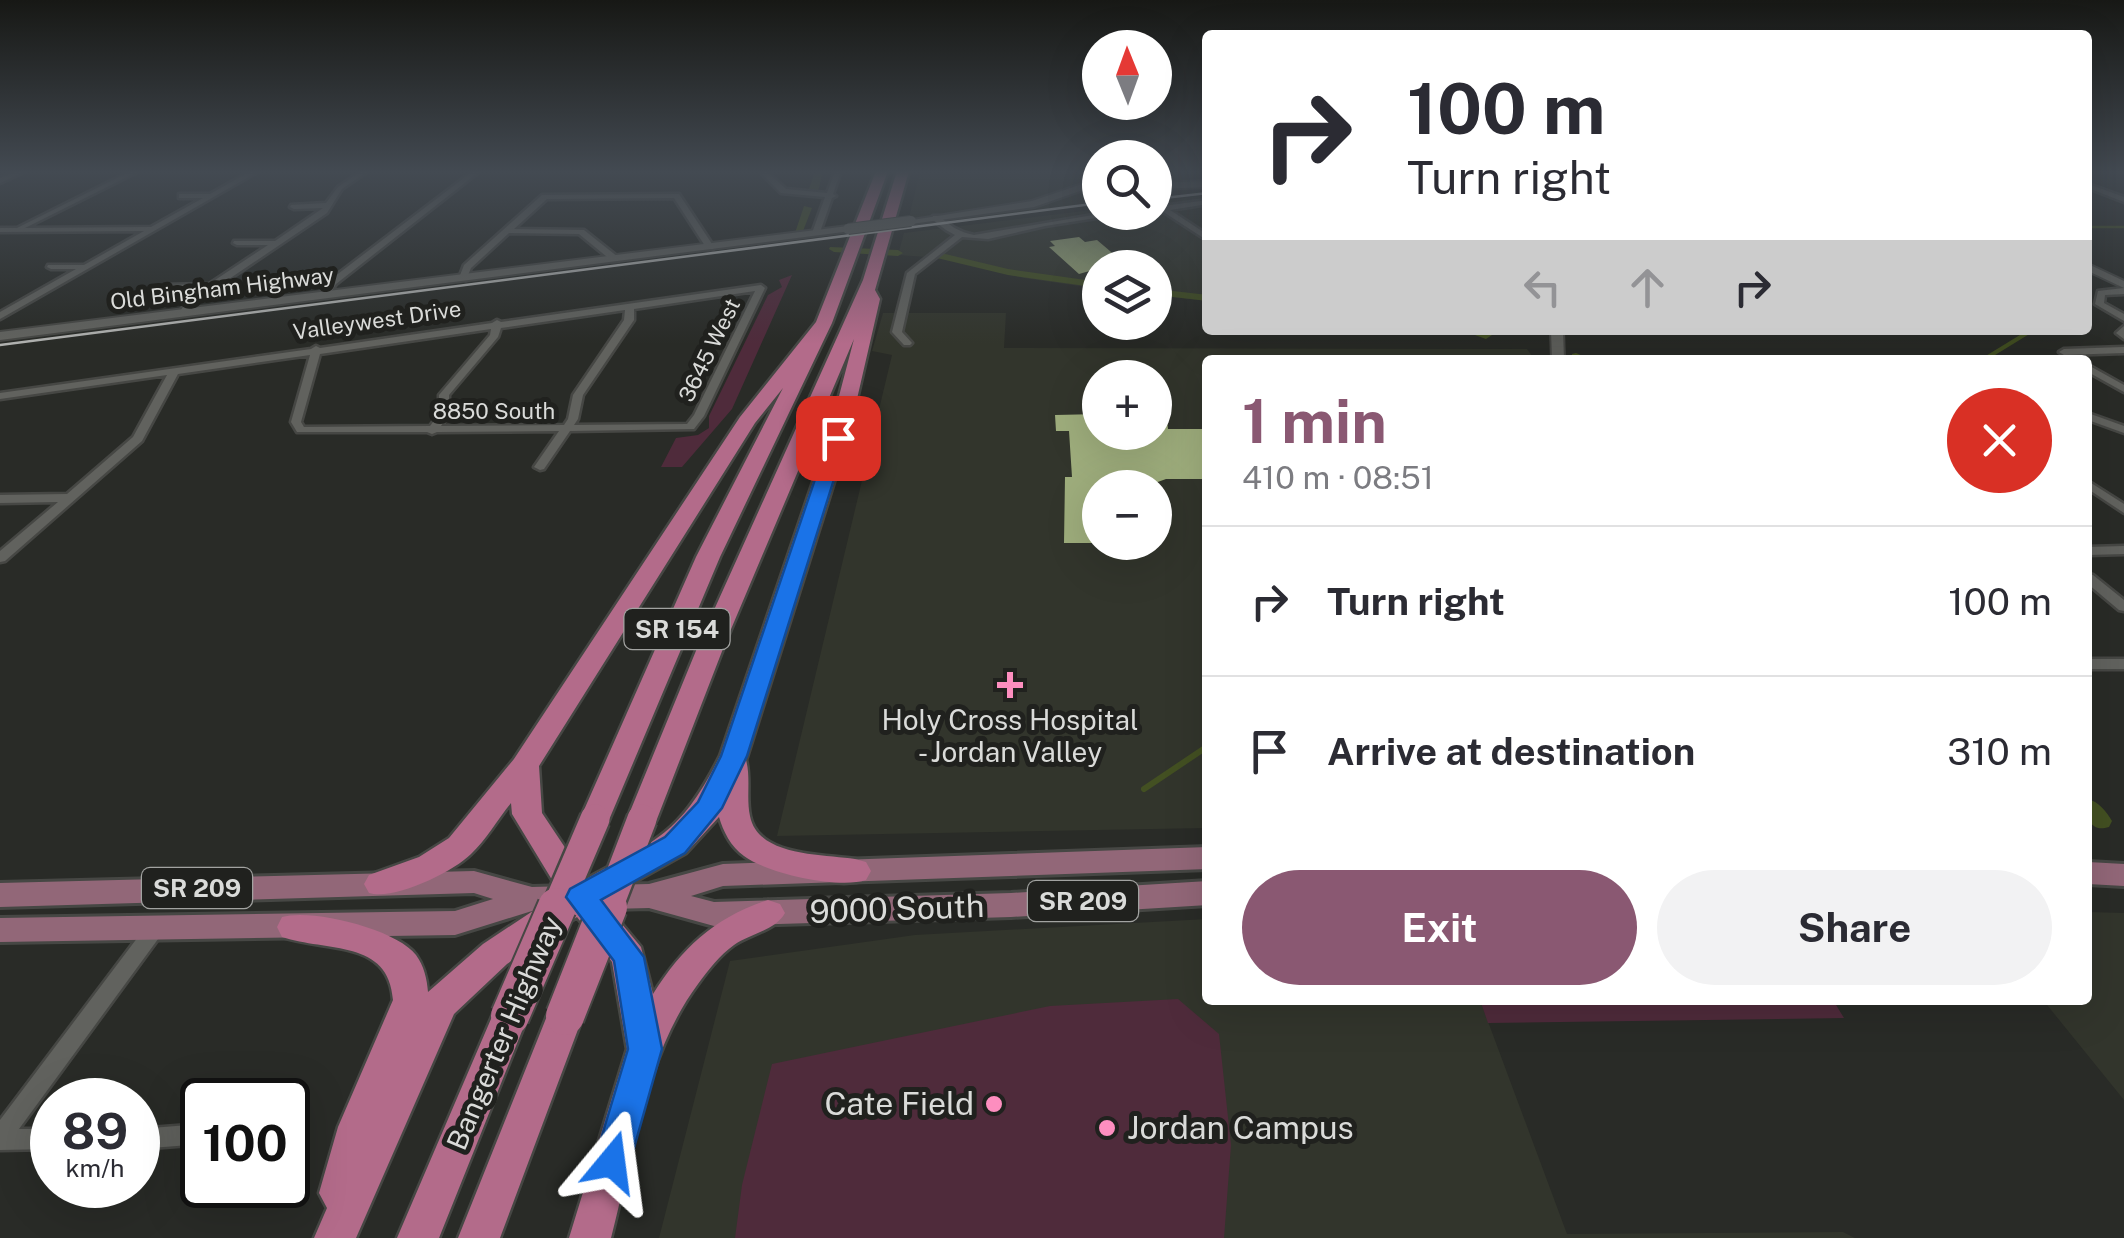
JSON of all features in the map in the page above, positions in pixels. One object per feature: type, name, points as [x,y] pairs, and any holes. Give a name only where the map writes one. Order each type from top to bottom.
[{"type":"highway","name":"Bangerter Highway","points":[[418,1238],[708,557],[824,323],[860,229]]},
{"type":"highway","name":"Bangerter Highway","points":[[479,1238],[713,641],[867,290],[886,229]]},
{"type":"highway","points":[[332,1238],[441,1003],[495,954],[580,897],[650,860],[686,835],[708,808],[734,756],[838,438],[872,299],[867,290]]},
{"type":"highway","points":[[380,884],[430,866],[460,846],[524,766],[747,421],[824,323]]},
{"type":"highway","points":[[734,756],[734,816],[738,830],[750,843],[762,853],[782,859],[856,871]]},
{"type":"highway","points":[[524,766],[527,814],[580,897],[629,957],[645,1049]]},
{"type":"highway","points":[[590,1238],[645,1049],[683,976],[710,945],[768,914]]},
{"type":"highway","points":[[294,927],[374,945],[402,962],[410,980],[411,1000],[358,1126],[332,1238]]},
{"type":"main road","name":"9000 South","points":[[0,930],[455,922],[532,899],[649,896],[723,875],[1202,858]]},
{"type":"main road","points":[[2092,873],[2124,875]]},
{"type":"main road","name":"9000 South","points":[[0,895],[474,882],[532,899]]},
{"type":"main road","name":"9000 South","points":[[649,896],[714,914],[768,914],[1202,893]]},
{"type":"street","points":[[0,233],[153,229]]},
{"type":"street","points":[[0,316],[153,229]]},
{"type":"street","points":[[182,313],[186,304],[296,229]]},
{"type":"street","points":[[325,295],[328,286],[402,229]]},
{"type":"street","points":[[463,278],[467,266],[508,229]]},
{"type":"street","points":[[698,229],[710,246]]},
{"type":"street","points":[[816,233],[818,229]]},
{"type":"street","name":"Old Bingham Highway","points":[[0,336],[850,229]]},
{"type":"street","points":[[950,229],[959,236],[999,237],[1027,229]]},
{"type":"street","points":[[505,231],[581,232],[615,258]]},
{"type":"street","points":[[907,343],[897,332],[911,273],[959,236]]},
{"type":"street","points":[[237,244],[275,243]]},
{"type":"street","points":[[52,267],[85,267]]},
{"type":"street","points":[[2092,269],[2122,284]]},
{"type":"street","points":[[2122,284],[2103,292],[2099,304],[2124,318]]},
{"type":"street","points":[[168,287],[210,287]]},
{"type":"street","name":"Valleywest Drive","points":[[0,396],[760,288]]},
{"type":"street","name":"3645 West","points":[[690,427],[699,416],[760,288]]},
{"type":"street","points":[[540,467],[575,414],[578,395],[632,314],[630,305]]},
{"type":"street","points":[[432,431],[444,414],[444,394],[492,339],[497,323]]},
{"type":"street","points":[[298,428],[296,422],[316,349]]},
{"type":"street","points":[[2068,355],[2064,352],[2124,350]]},
{"type":"street","points":[[0,558],[138,439],[175,370]]},
{"type":"street","points":[[2092,370],[2124,390]]},
{"type":"street","points":[[2092,418],[2124,430]]},
{"type":"street","name":"8850 South","points":[[298,428],[316,432],[690,427]]},
{"type":"street","points":[[2092,487],[2124,509]]},
{"type":"street","points":[[0,499],[67,498]]},
{"type":"street","points":[[2092,551],[2124,550]]},
{"type":"street","points":[[2092,581],[2124,607]]},
{"type":"street","points":[[2092,664],[2124,664]]},
{"type":"street","points":[[0,1139],[154,930]]},
{"type":"street","points":[[0,1139],[30,1140]]},
{"type":"shaded area","points":[[939,229],[1202,229],[1202,300],[1172,297],[1172,250],[1082,250],[1082,286],[1024,278],[942,258],[898,255],[904,233]]},
{"type":"shaded area","points":[[792,275],[732,409],[682,467],[661,467],[676,438],[698,435],[709,428],[709,416],[768,295],[782,287],[779,280]]},
{"type":"shaded area","name":"Holy Cross Hospital - Jordan Valley","points":[[883,313],[1006,313],[1004,348],[1527,349],[1531,355],[1202,355],[1202,828],[777,836],[892,355],[872,351]]},
{"type":"shaded area","points":[[2092,912],[2124,913],[2124,1100],[2047,1005],[2092,1005]]},
{"type":"shaded area","name":"Jordan Campus","points":[[1202,919],[1202,1005],[1482,1005],[1567,1234],[1843,1232],[1855,1238],[659,1238],[730,961],[915,935]]},
{"type":"shaded area","name":"Cate Field","points":[[1178,999],[1219,1034],[1231,1145],[1224,1238],[735,1238],[742,1185],[772,1064],[1050,1006]]},
{"type":"shaded area","points":[[1482,1005],[1836,1005],[1844,1018],[1488,1023]]},
{"type":"building","points":[[1079,237],[1085,242],[1097,240],[1109,250],[1082,250],[1079,274],[1049,247],[1055,246],[1050,241]]},
{"type":"building","points":[[1082,414],[1082,450],[1172,450],[1172,429],[1202,429],[1202,479],[1172,479],[1172,470],[1082,470],[1082,543],[1064,543],[1065,477],[1072,477],[1069,431],[1056,431],[1055,415]]},
{"type":"waterway","points":[[834,249],[898,253]]},
{"type":"waterway","points":[[941,256],[1008,272],[1082,282]]},
{"type":"waterway","points":[[1172,294],[1202,297]]},
{"type":"waterway","points":[[1991,355],[2024,335]]},
{"type":"waterway","points":[[1144,789],[1202,750]]},
{"type":"waterway","points":[[2092,811],[2101,821]]},
{"type":"tram line","points":[[0,345],[900,229]]},
{"type":"place","name":"Holy Cross Hospital - Jordan Valley","points":[[1010,685]]},
{"type":"place","name":"Cate Field","points":[[994,1104]]},
{"type":"place","name":"Jordan Campus","points":[[1107,1128]]},
{"type":"route","points":[[612,1162],[645,1049],[629,957],[580,897],[675,845],[708,808],[734,756],[838,438]]}]
